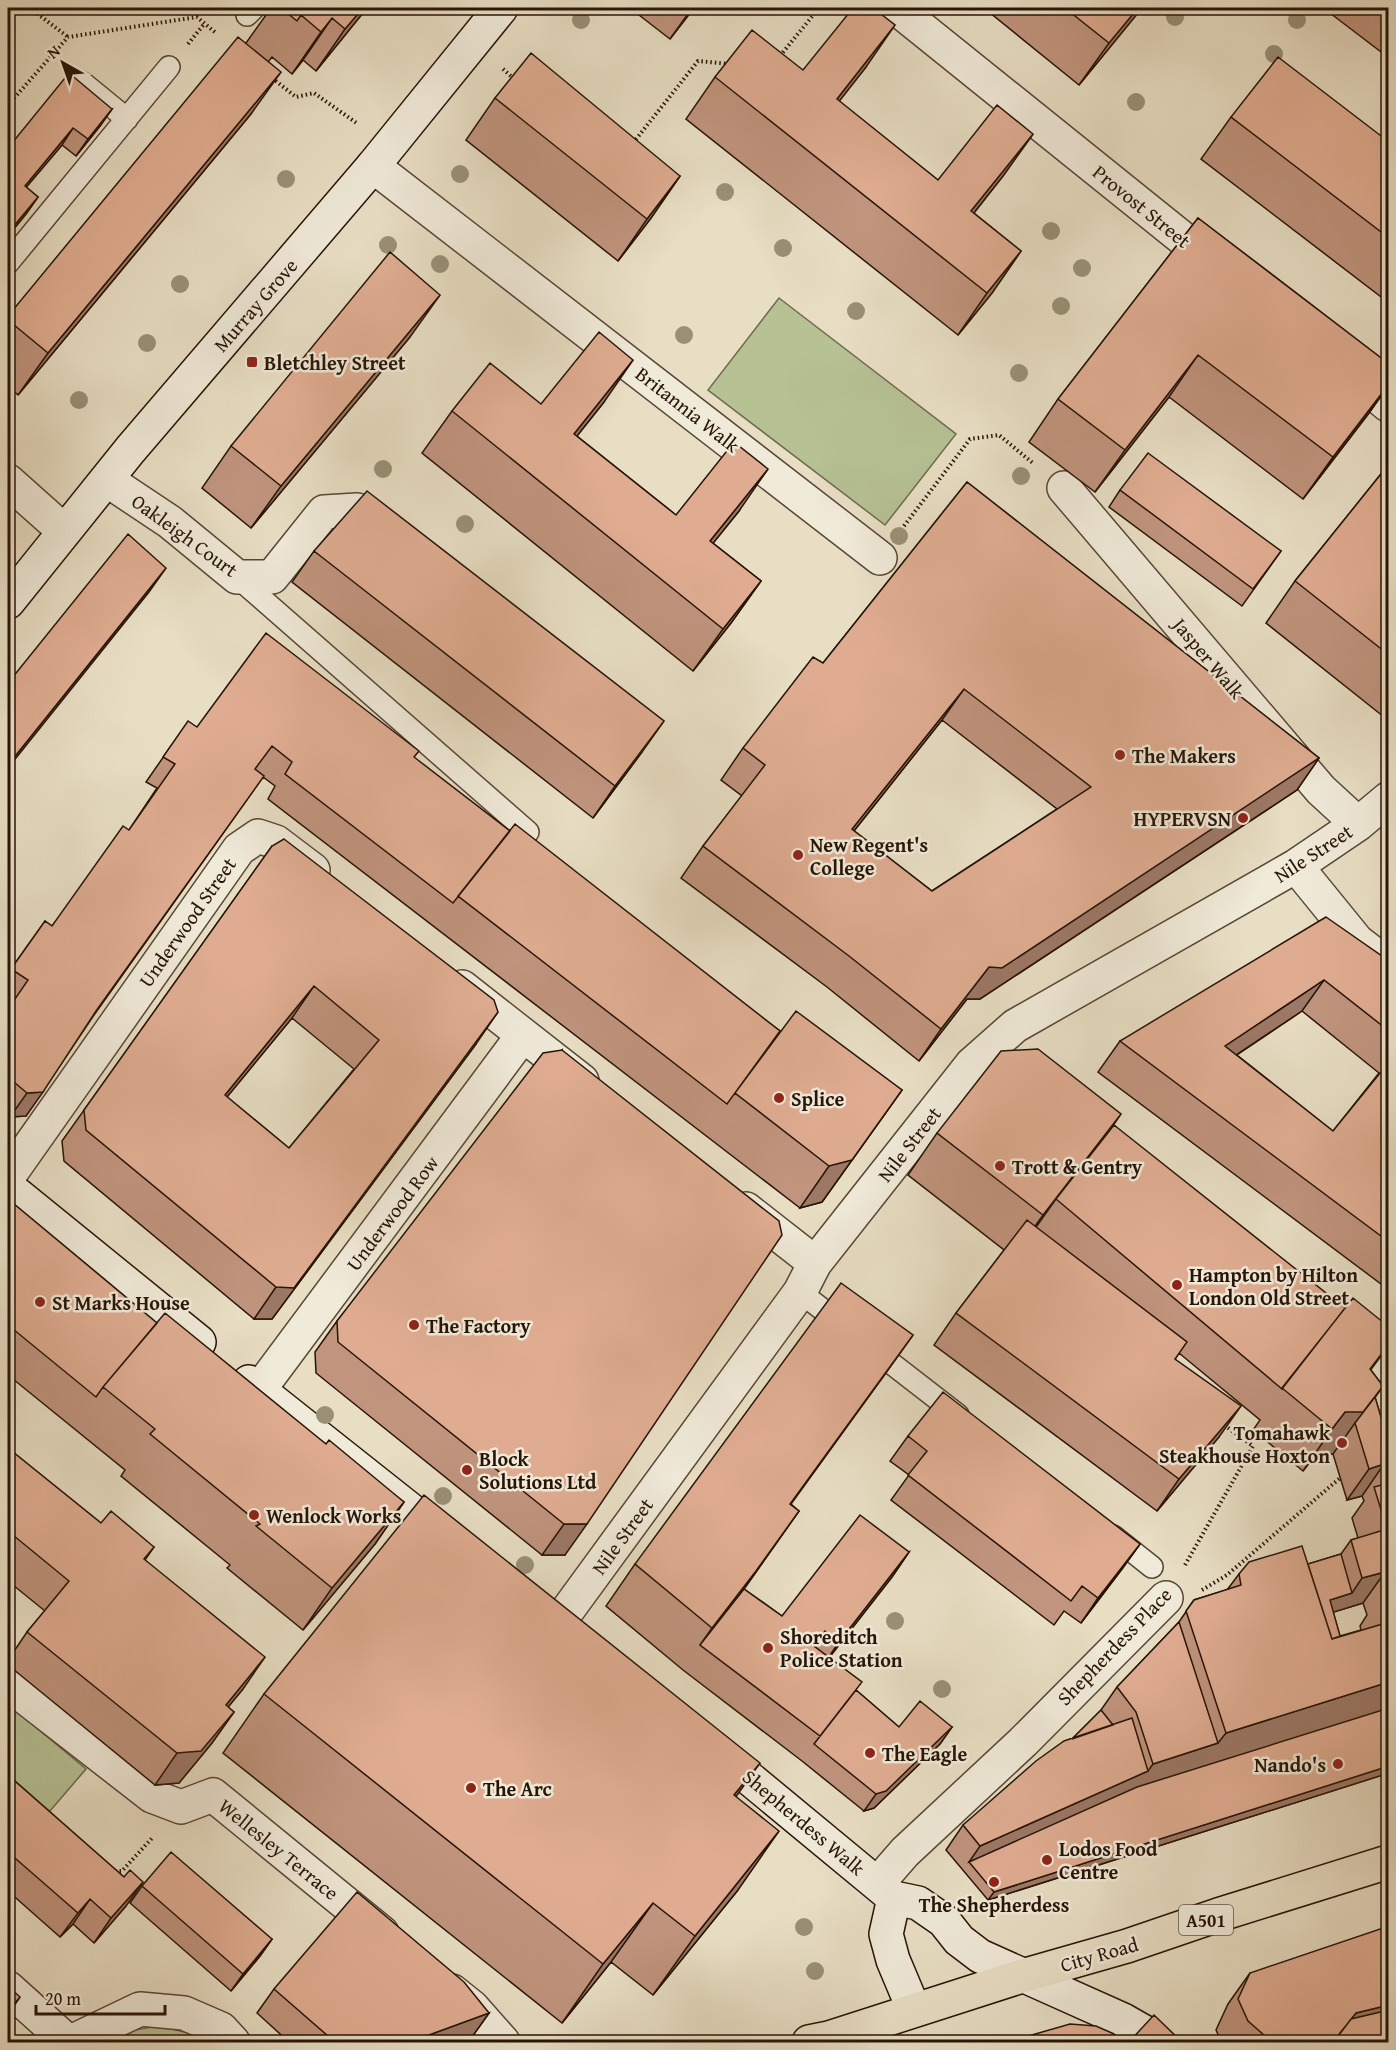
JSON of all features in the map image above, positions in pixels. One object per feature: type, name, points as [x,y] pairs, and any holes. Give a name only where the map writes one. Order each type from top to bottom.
[{"type":"highway","name":"City Road","points":[[809,2043],[1022,1976],[1127,1946],[1389,1862]]},
{"type":"street","name":"Murray Grove","points":[[8,602],[130,450],[373,166],[501,8]]},
{"type":"street","name":"Provost Street","points":[[896,8],[1244,288]]},
{"type":"street","name":"Britannia Walk","points":[[373,166],[879,558]]},
{"type":"street","points":[[1325,353],[1389,405]]},
{"type":"street","name":"Oakleigh Court","points":[[107,480],[170,522],[237,577],[272,577],[324,512],[357,510],[374,525]]},
{"type":"street","points":[[8,482],[64,531]]},
{"type":"street","name":"Jasper Walk","points":[[1064,488],[1321,790],[1358,824]]},
{"type":"street","name":"Nile Street","points":[[556,1626],[800,1292],[815,1263],[972,1064],[1015,1026],[1296,867],[1358,824],[1389,799]]},
{"type":"street","name":"Underwood Street","points":[[8,1177],[239,849],[258,836],[276,842],[340,892]]},
{"type":"street","points":[[1296,867],[1357,941],[1389,966]]},
{"type":"street","points":[[441,970],[605,1098]]},
{"type":"street","points":[[1015,1026],[1035,1054]]},
{"type":"street","name":"Underwood Row","points":[[259,1390],[523,1035]]},
{"type":"street","points":[[8,1187],[473,1560]]},
{"type":"street","points":[[723,1190],[815,1263]]},
{"type":"street","points":[[1318,1309],[1389,1366]]},
{"type":"street","name":"Shepherdess Place","points":[[886,1890],[905,1852],[1023,1742],[1166,1598]]},
{"type":"street","points":[[528,1604],[583,1647]]},
{"type":"street","points":[[8,1684],[152,1796],[181,1807]]},
{"type":"street","name":"Shepherdess Walk","points":[[692,1732],[886,1890],[918,1904],[944,1921],[959,1940],[980,1956],[1124,2020],[1144,2032],[1156,2043]]},
{"type":"street","name":"Wellesley Terrace","points":[[181,1807],[213,1795],[472,2007],[503,2043]]},
{"type":"street","points":[[886,1890],[886,1934],[893,1960],[914,2010]]},
{"type":"street","points":[[8,1988],[69,2043],[140,2009],[184,2013],[221,2029],[233,2043]]},
{"type":"lane","points":[[8,263],[169,67]]},
{"type":"lane","points":[[83,83],[127,119]]},
{"type":"lane","points":[[237,577],[528,832]]},
{"type":"lane","points":[[800,1292],[973,1427]]},
{"type":"lane","points":[[1095,1523],[1152,1567]]},
{"type":"path","points":[[30,8],[69,37]]},
{"type":"path","points":[[777,59],[819,8]]},
{"type":"path","points":[[472,44],[516,81]]},
{"type":"path","points":[[632,144],[698,62],[740,65]]},
{"type":"path","points":[[879,558],[969,439],[999,435],[1064,488]]},
{"type":"path","name":"Shepherdess Place","points":[[1166,1598],[1253,1446],[1216,1418]]},
{"type":"path","points":[[1166,1598],[1176,1604],[1227,1575],[1340,1478]]},
{"type":"path","points":[[110,1872],[122,1871],[181,1807]]},
{"type":"green space","points":[[779,298],[956,434],[885,525],[708,390]]},
{"type":"green space","points":[[8,1704],[86,1769],[44,1818],[8,1786]]},
{"type":"green space","points":[[158,2026],[193,2034],[204,2042],[103,2042],[129,2031]]},
{"type":"building","points":[[281,8],[363,8],[345,29],[332,18],[321,32],[301,15],[297,21]]},
{"type":"building","points":[[853,8],[873,8],[895,25],[837,99],[938,180],[997,105],[1033,134],[971,211],[1021,251],[987,293],[715,77],[752,30],[803,70]]},
{"type":"building","points":[[1065,8],[1138,8],[1109,43]]},
{"type":"building","points":[[238,37],[281,72],[48,353],[8,320],[8,316]]},
{"type":"building","points":[[531,53],[680,176],[647,219],[495,98]]},
{"type":"building","points":[[1278,57],[1389,142],[1389,238],[1231,117]]},
{"type":"building","points":[[69,73],[112,109],[88,139],[73,128],[25,186],[38,197],[13,227],[8,223],[8,148]]},
{"type":"building","points":[[1198,218],[1389,364],[1389,384],[1333,457],[1198,355],[1125,450],[1058,399]]},
{"type":"building","points":[[390,252],[440,295],[281,486],[231,446]]},
{"type":"building","points":[[599,332],[633,360],[574,434],[676,515],[734,442],[768,469],[710,541],[761,581],[723,629],[452,411],[490,363],[541,404]]},
{"type":"building","points":[[1148,453],[1281,551],[1253,589],[1120,490]]},
{"type":"building","points":[[1389,464],[1389,655],[1295,581]]},
{"type":"building","points":[[967,482],[1319,758],[1002,968],[989,967],[941,1029],[703,846],[765,765],[743,748],[813,657],[823,663]],"holes":[[[964,689],[1091,787],[932,891],[852,829]]]},
{"type":"building","points":[[367,491],[664,721],[615,786],[314,551]]},
{"type":"building","points":[[128,534],[166,568],[8,765],[8,683]]},
{"type":"building","points":[[266,633],[419,751],[414,757],[510,831],[453,903],[285,774],[292,762],[272,746],[255,769],[264,776],[96,1011],[43,1092],[27,1093],[8,1077],[8,998],[13,1002],[28,980],[11,969],[45,921],[52,926],[123,826],[129,830],[175,764],[163,757],[188,721],[197,727]]},
{"type":"building","points":[[515,824],[780,1031],[727,1104],[458,896]]},
{"type":"building","points":[[284,839],[494,1000],[498,1012],[294,1288],[276,1287],[86,1130],[84,1110],[272,846]],"holes":[[[314,986],[379,1040],[289,1148],[225,1095]]]},
{"type":"building","points":[[1326,917],[1389,961],[1389,1031],[1324,980],[1225,1046],[1333,1131],[1389,1062],[1389,1173],[1387,1175],[1389,1176],[1389,1242],[1120,1041]]},
{"type":"building","points":[[796,1011],[902,1090],[852,1160],[829,1166],[735,1093]]},
{"type":"building","points":[[1038,1049],[1121,1114],[1043,1215],[937,1133],[1001,1051]]},
{"type":"building","name":"The Factory","points":[[562,1050],[779,1221],[782,1235],[587,1524],[564,1524],[338,1342],[337,1321],[543,1053]]},
{"type":"building","name":"Hampton by Hilton London Old Street","points":[[1114,1125],[1345,1308],[1282,1389],[1056,1199]]},
{"type":"building","points":[[8,1199],[157,1323],[96,1397],[8,1325]]},
{"type":"building","points":[[1027,1220],[1187,1342],[1175,1359],[1241,1406],[1179,1479],[956,1313]]},
{"type":"building","points":[[841,1283],[913,1335],[790,1504],[799,1511],[712,1628],[635,1564]]},
{"type":"building","points":[[1353,1298],[1389,1327],[1389,1344],[1370,1369],[1383,1386],[1363,1412],[1345,1412],[1332,1429],[1282,1388]]},
{"type":"building","points":[[165,1313],[326,1444],[329,1440],[404,1502],[332,1588],[256,1526],[260,1524],[150,1434],[155,1429],[103,1387]]},
{"type":"building","points":[[943,1392],[1140,1544],[1098,1598],[1082,1586],[1071,1601],[908,1475],[927,1451],[908,1436]]},
{"type":"building","points":[[1375,1397],[1389,1444],[1389,1478],[1384,1464],[1369,1469],[1355,1423]]},
{"type":"building","points":[[8,1448],[101,1523],[111,1511],[154,1547],[144,1559],[265,1657],[226,1705],[234,1712],[201,1751],[177,1753],[27,1632],[69,1581],[8,1531]]},
{"type":"building","points":[[1389,1483],[1389,1581],[1385,1572],[1362,1578],[1351,1540],[1387,1529],[1374,1487]]},
{"type":"building","name":"The Arc","points":[[424,1495],[760,1763],[734,1795],[779,1831],[695,1936],[653,1903],[603,1964],[264,1694]]},
{"type":"building","name":"Shoreditch Police Station","points":[[860,1515],[909,1552],[839,1642],[825,1631],[814,1646],[862,1682],[820,1736],[700,1645],[744,1589],[782,1616]]},
{"type":"building","points":[[1302,1546],[1332,1639],[1386,1623],[1389,1630],[1389,1682],[1226,1733],[1186,1611],[1194,1600],[1241,1585],[1239,1574],[1249,1562]]},
{"type":"building","points":[[1341,1554],[1352,1593],[1330,1600],[1340,1636],[1332,1639],[1308,1564]]},
{"type":"building","points":[[1389,1593],[1389,1620],[1382,1595]]},
{"type":"building","points":[[1179,1622],[1218,1743],[1153,1764],[1136,1712],[1117,1687]]},
{"type":"building","name":"The Eagle","points":[[856,1690],[899,1727],[920,1701],[952,1727],[886,1791],[876,1794],[814,1744]]},
{"type":"building","points":[[1389,1708],[1389,1766],[994,1892],[969,1862],[1137,1787]]},
{"type":"building","points":[[1101,1710],[1113,1725],[1072,1739]]},
{"type":"building","points":[[1132,1718],[1148,1771],[980,1846],[963,1825],[1036,1761],[1064,1741]]},
{"type":"building","points":[[8,1775],[124,1877],[130,1870],[143,1882],[111,1918],[90,1899],[78,1913],[8,1852]]},
{"type":"building","points":[[171,1852],[272,1939],[243,1974],[142,1886]]},
{"type":"building","points":[[357,1892],[464,1982],[489,2013],[407,2043],[336,2043],[274,1989]]},
{"type":"building","points":[[1389,1926],[1389,2005],[1356,2013],[1332,2043],[1273,2043],[1248,2021],[1238,1999],[1250,1973]]},
{"type":"building","points":[[8,1986],[20,1997],[8,2011]]},
{"type":"building","points":[[1389,2010],[1389,2043],[1333,2043],[1351,2019]]},
{"type":"building","points":[[1154,2015],[1183,2043],[1128,2043]]},
{"type":"building","points":[[1070,2024],[1096,2026],[1114,2034],[1124,2043],[1004,2043]]},
{"type":"place","name":"Bletchley Street","points":[[252,362]]},
{"type":"place","name":"The Makers","points":[[1120,755]]},
{"type":"place","name":"HYPERVSN","points":[[1243,818]]},
{"type":"place","name":"New Regent's College","points":[[798,855]]},
{"type":"place","name":"Splice","points":[[779,1098]]},
{"type":"place","name":"Trott & Gentry","points":[[1000,1166]]},
{"type":"place","name":"Hampton by Hilton London Old Street","points":[[1177,1285]]},
{"type":"place","name":"St Marks House","points":[[40,1302]]},
{"type":"place","name":"The Factory","points":[[414,1325]]},
{"type":"place","name":"Tomahawk Steakhouse Hoxton","points":[[1342,1443]]},
{"type":"place","name":"Block Solutions Ltd","points":[[467,1470]]},
{"type":"place","name":"Wenlock Works","points":[[254,1515]]},
{"type":"place","name":"Shoreditch Police Station","points":[[768,1648]]},
{"type":"place","name":"The Eagle","points":[[870,1753]]},
{"type":"place","name":"Nando's","points":[[1338,1764]]},
{"type":"place","name":"The Arc","points":[[471,1788]]},
{"type":"place","name":"Lodos Food Centre","points":[[1047,1860]]},
{"type":"place","name":"The Shepherdess","points":[[994,1882]]}]
